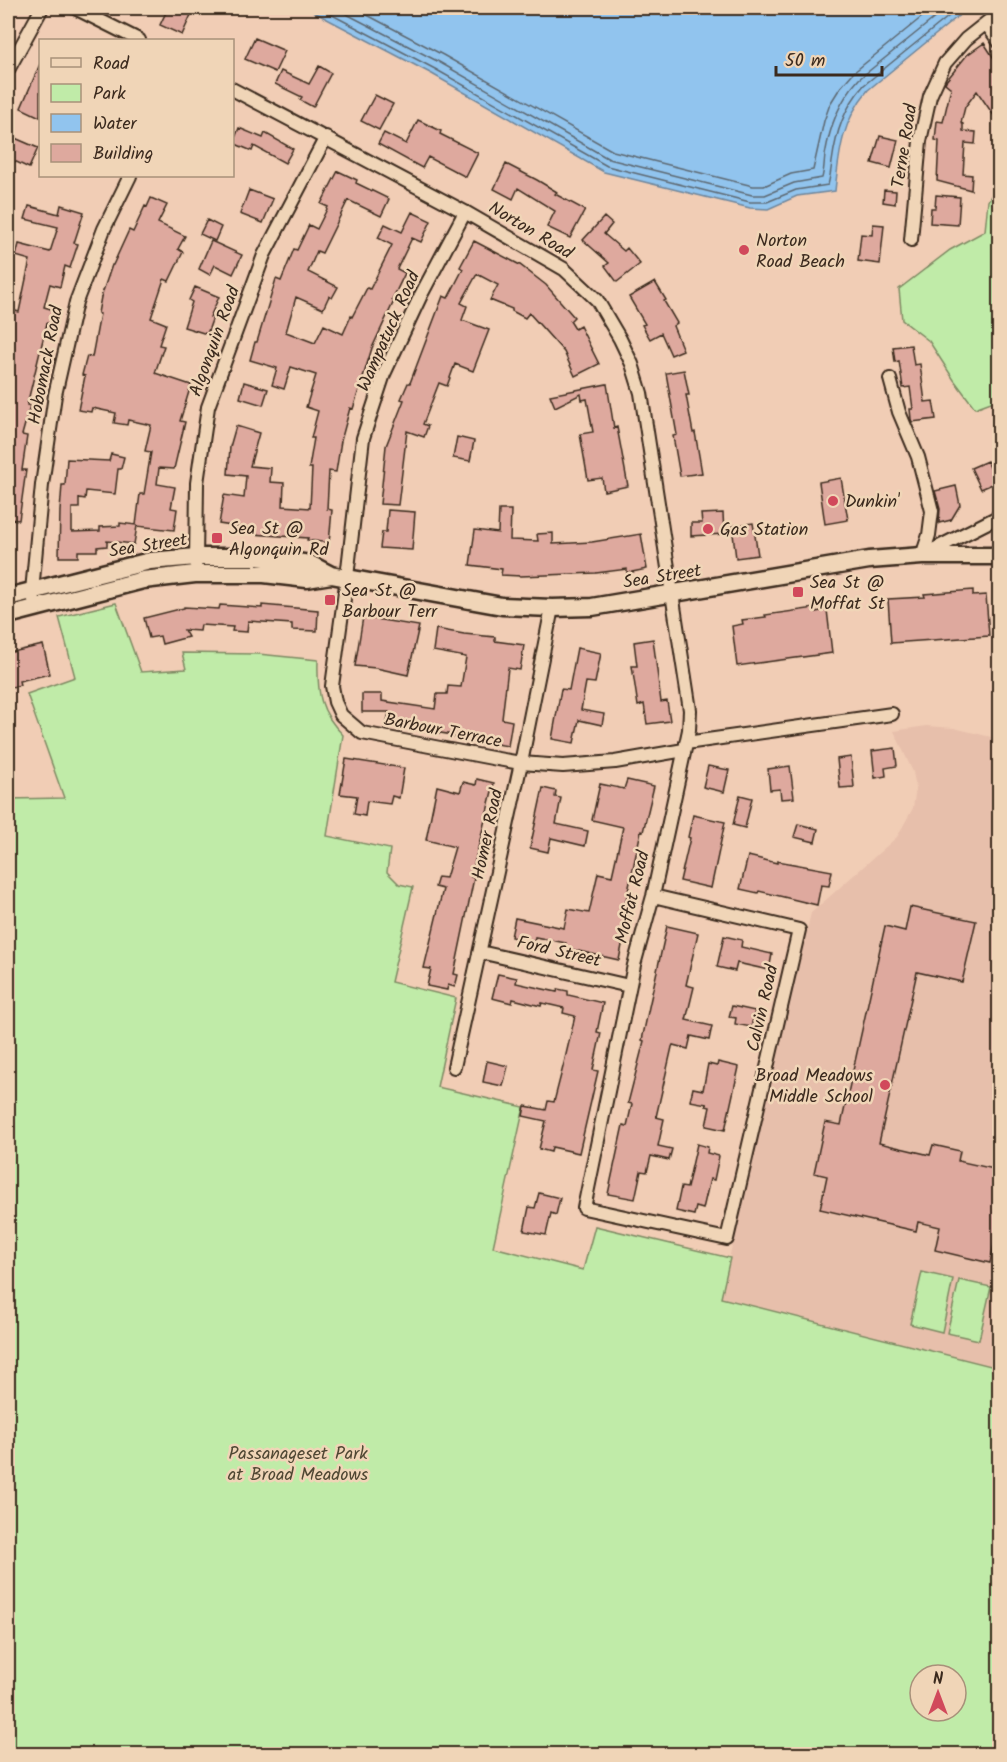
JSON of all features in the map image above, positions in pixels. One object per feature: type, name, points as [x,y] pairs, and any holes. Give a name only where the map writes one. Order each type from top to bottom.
[{"type":"main road","name":"Sea Street","points":[[8,615],[196,565],[257,557],[310,564],[339,576],[502,606],[552,609],[592,607],[869,560],[922,556],[999,556]]},
{"type":"main road","name":"Sea Street","points":[[8,597],[150,561],[196,565]]},
{"type":"street","points":[[8,70],[42,8]]},
{"type":"street","points":[[75,8],[137,39]]},
{"type":"street","name":"Terne Road","points":[[911,240],[920,141],[930,96],[945,63],[966,39],[999,12]]},
{"type":"street","points":[[986,23],[999,43]]},
{"type":"street","name":"Norton Road","points":[[234,90],[465,212],[564,269],[597,300],[632,364],[641,393],[673,594]]},
{"type":"street","name":"Algonquin Road","points":[[196,565],[197,483],[208,407],[264,255],[326,137]]},
{"type":"street","name":"Hobomack Road","points":[[36,608],[32,591],[42,485],[55,395],[76,302],[104,229],[130,177]]},
{"type":"street","name":"Wampatuck Road","points":[[339,576],[363,438],[384,374],[421,295],[465,212]]},
{"type":"street","points":[[890,379],[899,412],[918,457],[932,511],[929,535],[922,556]]},
{"type":"street","points":[[922,556],[999,516]]},
{"type":"street","name":"Barbour Terrace","points":[[339,576],[332,686],[335,702],[341,714],[362,733],[521,763],[562,766],[615,762],[685,747],[892,714]]},
{"type":"street","name":"Moffat Road","points":[[584,1208],[629,986],[652,896],[689,730],[690,710],[673,594]]},
{"type":"street","name":"Homer Road","points":[[454,1067],[521,763],[552,609]]},
{"type":"street","name":"Calvin Road","points":[[584,1208],[727,1239],[799,930],[652,896]]},
{"type":"street","name":"Ford Street","points":[[480,951],[629,986]]},
{"type":"shaded area","name":"Broad Meadows Middle School","points":[[926,726],[954,728],[999,739],[999,1369],[720,1297],[811,913],[897,837],[913,808],[916,788],[913,772],[894,731]]},
{"type":"green space","points":[[999,182],[999,399],[975,408],[929,341],[902,320],[899,289],[950,250],[985,231],[988,201]]},
{"type":"green space","name":"Passanageset Park at Broad Meadows","points":[[116,603],[141,672],[186,669],[182,653],[258,654],[318,660],[319,692],[325,710],[335,727],[343,735],[327,836],[390,849],[387,872],[399,884],[413,887],[391,982],[456,998],[437,1087],[524,1107],[493,1247],[583,1270],[595,1226],[730,1258],[721,1298],[999,1368],[1000,1746],[994,1754],[8,1754],[8,799],[64,798],[27,694],[75,677],[59,617]]},
{"type":"green space","points":[[922,1272],[953,1279],[942,1332],[910,1324]]},
{"type":"green space","points":[[959,1280],[991,1287],[979,1340],[947,1333]]},
{"type":"water","points":[[306,8],[968,8],[868,90],[859,102],[852,113],[843,138],[835,191],[797,196],[768,209],[750,208],[604,172],[432,74]]},
{"type":"building","points":[[168,8],[194,8],[182,35],[160,25]]},
{"type":"building","points":[[255,38],[285,51],[275,72],[245,59]]},
{"type":"building","points":[[984,43],[999,66],[999,123],[977,91],[965,107],[961,123],[963,131],[976,132],[975,144],[965,143],[963,174],[972,175],[971,190],[937,181],[939,141],[935,140],[937,121],[943,122],[951,88],[945,83],[946,81],[967,55]]},
{"type":"building","points":[[39,66],[39,117],[21,108]]},
{"type":"building","points":[[319,66],[331,73],[313,107],[300,100],[302,97],[275,84],[281,71],[309,84]]},
{"type":"building","points":[[375,95],[393,104],[379,130],[361,121]]},
{"type":"building","points":[[418,120],[478,153],[466,177],[428,157],[422,168],[378,144],[384,133],[406,144]]},
{"type":"building","points":[[239,128],[263,138],[265,133],[293,149],[285,163],[254,146],[252,151],[234,143]]},
{"type":"building","points":[[8,135],[38,148],[29,168],[8,158]]},
{"type":"building","points":[[880,136],[898,140],[891,168],[872,163]]},
{"type":"building","points":[[506,164],[585,210],[570,238],[547,227],[555,211],[518,188],[513,199],[494,189]]},
{"type":"building","points":[[338,171],[357,180],[356,183],[389,199],[381,216],[348,200],[322,253],[317,251],[308,272],[338,287],[332,298],[329,296],[323,309],[296,297],[286,332],[315,343],[324,325],[343,334],[367,288],[370,289],[392,245],[378,238],[385,224],[402,232],[412,212],[431,221],[421,242],[412,238],[397,269],[405,273],[372,348],[353,409],[350,408],[336,472],[329,471],[327,509],[332,510],[329,543],[307,540],[308,538],[252,534],[252,529],[219,524],[224,495],[244,498],[246,476],[228,474],[230,447],[236,426],[259,433],[250,466],[271,468],[270,482],[284,483],[283,506],[310,508],[312,468],[309,468],[314,438],[311,438],[318,411],[306,407],[316,375],[291,367],[284,389],[272,385],[277,368],[250,360],[276,279],[281,281],[294,249],[297,250],[309,225],[317,229],[328,207],[321,204]]},
{"type":"building","points":[[249,190],[273,199],[263,223],[240,214]]},
{"type":"building","points":[[884,190],[896,191],[895,204],[883,202]]},
{"type":"building","points":[[936,195],[960,197],[958,225],[930,223],[931,208],[935,208]]},
{"type":"building","points":[[151,198],[167,205],[158,223],[185,236],[178,249],[183,252],[169,281],[164,279],[151,318],[166,324],[159,345],[164,346],[155,373],[191,385],[180,421],[185,422],[174,469],[159,468],[157,484],[175,487],[171,508],[177,509],[174,530],[137,526],[134,544],[107,541],[107,546],[97,547],[97,551],[78,551],[78,557],[59,557],[62,485],[65,485],[67,459],[109,461],[111,454],[124,457],[121,469],[118,469],[115,494],[86,491],[85,499],[79,498],[79,508],[72,508],[72,532],[100,531],[100,527],[120,526],[120,523],[136,525],[140,494],[144,494],[151,452],[145,451],[151,425],[128,420],[127,425],[114,423],[116,413],[92,408],[91,412],[78,410],[85,376],[82,375],[87,356],[92,357],[101,297],[112,265],[129,230],[133,232]]},
{"type":"building","points":[[61,205],[84,212],[74,243],[78,244],[70,268],[65,266],[60,287],[50,284],[44,307],[54,310],[50,324],[47,323],[22,435],[27,436],[22,470],[26,470],[19,520],[8,519],[8,423],[11,411],[8,410],[8,388],[14,363],[8,363],[8,309],[19,312],[30,260],[16,256],[19,244],[50,252],[58,227],[25,219],[29,206],[59,214]]},
{"type":"building","points":[[604,217],[612,224],[604,234],[624,251],[627,248],[640,264],[617,282],[605,266],[609,263],[583,240]]},
{"type":"building","points":[[207,220],[221,227],[215,241],[200,234]]},
{"type":"building","points":[[873,224],[884,225],[880,264],[858,261],[861,234],[872,235]]},
{"type":"building","points":[[211,241],[242,255],[233,274],[215,265],[210,275],[199,269]]},
{"type":"building","points":[[474,241],[520,265],[546,285],[574,317],[570,321],[575,329],[580,326],[599,364],[575,376],[564,352],[529,313],[525,318],[512,309],[490,300],[498,285],[477,274],[461,303],[467,306],[462,320],[489,330],[473,371],[455,364],[447,386],[439,383],[423,424],[428,426],[424,437],[407,431],[398,505],[380,504],[386,446],[404,400],[401,399],[410,383],[443,296],[448,298],[463,269],[460,267]]},
{"type":"building","points":[[655,282],[677,323],[673,326],[683,350],[671,355],[661,333],[650,339],[642,325],[645,324],[629,297]]},
{"type":"building","points":[[195,287],[219,297],[210,317],[213,317],[207,334],[184,327],[192,302],[189,300]]},
{"type":"building","points":[[911,345],[914,365],[920,364],[925,402],[933,401],[936,419],[912,422],[910,387],[903,388],[899,361],[895,362],[893,347]]},
{"type":"building","points":[[684,370],[689,395],[686,395],[702,473],[680,476],[673,436],[677,435],[666,373]]},
{"type":"building","points":[[244,382],[268,389],[263,405],[240,398]]},
{"type":"building","points":[[607,384],[614,428],[617,427],[628,486],[604,491],[602,478],[588,480],[580,434],[593,432],[587,399],[582,400],[581,394],[555,407],[550,395]]},
{"type":"building","points":[[457,437],[474,441],[470,461],[453,458]]},
{"type":"building","points":[[987,461],[997,482],[981,489],[971,468]]},
{"type":"building","name":"Dunkin'","points":[[841,478],[848,520],[825,524],[819,482]]},
{"type":"building","points":[[956,486],[960,505],[951,520],[939,523],[940,509],[935,491]]},
{"type":"building","points":[[388,510],[415,512],[412,550],[380,548],[382,532],[386,532]]},
{"type":"building","points":[[499,510],[511,510],[510,540],[538,541],[537,534],[553,533],[553,544],[592,542],[641,534],[647,569],[627,573],[627,569],[596,573],[521,576],[501,575],[502,569],[470,565],[475,530],[498,533]]},
{"type":"building","name":"Gas Station","points":[[723,513],[724,534],[691,536],[691,523],[702,523],[701,514]]},
{"type":"building","points":[[753,523],[758,555],[736,558],[732,526]]},
{"type":"building","points":[[973,590],[973,596],[986,595],[989,636],[891,643],[888,599],[925,597],[924,594]]},
{"type":"building","points":[[220,605],[262,608],[262,605],[318,610],[317,631],[292,630],[292,624],[248,621],[247,632],[232,631],[233,627],[201,625],[200,631],[184,630],[188,637],[162,644],[160,636],[149,638],[144,618],[184,607],[219,609]]},
{"type":"building","points":[[815,608],[816,612],[827,610],[832,653],[737,666],[732,626],[743,624],[742,620],[766,617],[765,615]]},
{"type":"building","points":[[363,617],[419,626],[408,675],[355,666]]},
{"type":"building","points":[[436,629],[495,637],[495,641],[524,645],[520,670],[508,668],[502,719],[512,721],[508,746],[387,723],[389,712],[362,712],[362,694],[382,694],[382,701],[435,709],[437,694],[447,694],[448,686],[461,687],[466,657],[433,651]]},
{"type":"building","points":[[653,639],[661,702],[667,701],[670,721],[647,724],[644,704],[638,706],[632,666],[637,666],[634,642]]},
{"type":"building","points":[[43,645],[50,674],[19,681],[20,685],[8,688],[8,653]]},
{"type":"building","points":[[577,648],[601,653],[595,683],[586,682],[581,710],[604,714],[602,725],[579,720],[574,743],[552,739],[561,689],[569,690]]},
{"type":"building","points":[[895,748],[897,766],[885,768],[886,776],[875,778],[872,751]]},
{"type":"building","points":[[851,757],[854,787],[840,788],[837,759]]},
{"type":"building","points":[[346,759],[404,768],[399,798],[392,796],[390,804],[367,801],[365,816],[354,814],[357,796],[340,794]]},
{"type":"building","points":[[708,766],[729,770],[724,792],[703,787]]},
{"type":"building","points":[[790,766],[794,798],[781,799],[780,789],[770,790],[768,769]]},
{"type":"building","points":[[477,779],[494,783],[471,877],[474,878],[454,974],[458,975],[455,987],[448,985],[447,990],[427,986],[431,969],[424,968],[443,889],[435,887],[438,877],[446,878],[455,847],[426,840],[437,786],[460,792],[463,782],[476,785]]},
{"type":"building","points":[[627,780],[654,786],[643,832],[641,831],[624,910],[629,911],[619,960],[565,948],[566,943],[535,937],[534,942],[511,937],[515,918],[564,928],[568,909],[589,913],[598,873],[612,876],[623,827],[592,820],[600,784],[624,789]]},
{"type":"building","points":[[543,788],[556,791],[555,797],[561,798],[556,824],[588,831],[585,846],[551,838],[548,852],[530,848]]},
{"type":"building","points":[[740,795],[752,798],[745,828],[733,825]]},
{"type":"building","points":[[693,815],[725,822],[711,888],[680,881]]},
{"type":"building","points":[[798,824],[818,829],[815,842],[794,837]]},
{"type":"building","points":[[748,856],[832,871],[829,886],[821,885],[817,905],[759,891],[758,893],[740,889]]},
{"type":"building","points":[[910,907],[976,921],[962,982],[917,972],[879,1143],[930,1155],[933,1145],[960,1151],[958,1161],[999,1170],[999,1222],[990,1263],[935,1250],[940,1227],[918,1222],[916,1231],[820,1209],[827,1176],[814,1173],[825,1122],[841,1125],[885,926],[905,931]]},
{"type":"building","points":[[667,926],[698,933],[686,985],[694,987],[686,1020],[712,1026],[709,1040],[691,1036],[688,1049],[673,1045],[672,1047],[656,1117],[664,1119],[658,1146],[672,1149],[669,1160],[651,1156],[647,1172],[641,1171],[635,1199],[608,1194],[623,1125],[627,1126],[632,1104],[628,1103],[644,1041],[642,1040]]},
{"type":"building","points":[[724,936],[742,940],[741,947],[772,954],[769,970],[737,963],[735,971],[717,967]]},
{"type":"building","points":[[498,974],[517,978],[516,983],[557,992],[558,989],[568,991],[568,995],[603,1003],[597,1032],[601,1033],[593,1070],[598,1071],[579,1153],[552,1147],[551,1152],[539,1149],[546,1121],[523,1116],[525,1106],[546,1110],[548,1101],[554,1102],[575,1016],[563,1013],[564,1008],[542,1003],[541,1006],[513,999],[512,1003],[492,998]]},
{"type":"building","points":[[732,1006],[755,1011],[751,1027],[735,1024],[736,1018],[729,1017]]},
{"type":"building","points":[[487,1061],[508,1066],[503,1086],[483,1082]]},
{"type":"building","points":[[718,1062],[739,1067],[725,1130],[706,1126],[710,1107],[706,1106],[707,1104],[690,1101],[693,1088],[703,1090],[708,1064],[717,1066]]},
{"type":"building","points":[[697,1144],[708,1147],[707,1153],[719,1156],[714,1180],[710,1179],[703,1209],[696,1207],[694,1215],[676,1211],[681,1187],[687,1188]]},
{"type":"building","points":[[539,1193],[560,1198],[556,1215],[551,1213],[546,1235],[524,1231],[529,1207],[535,1208]]},
{"type":"place","name":"Norton Road Beach","points":[[744,250]]},
{"type":"place","name":"Dunkin'","points":[[833,501]]},
{"type":"place","name":"Gas Station","points":[[708,529]]},
{"type":"place","name":"Sea St @ Algonquin Rd","points":[[217,538]]},
{"type":"place","name":"Sea St @ Moffat St","points":[[798,592]]},
{"type":"place","name":"Sea St @ Barbour Terr","points":[[330,600]]},
{"type":"place","name":"Broad Meadows Middle School","points":[[885,1085]]}]
